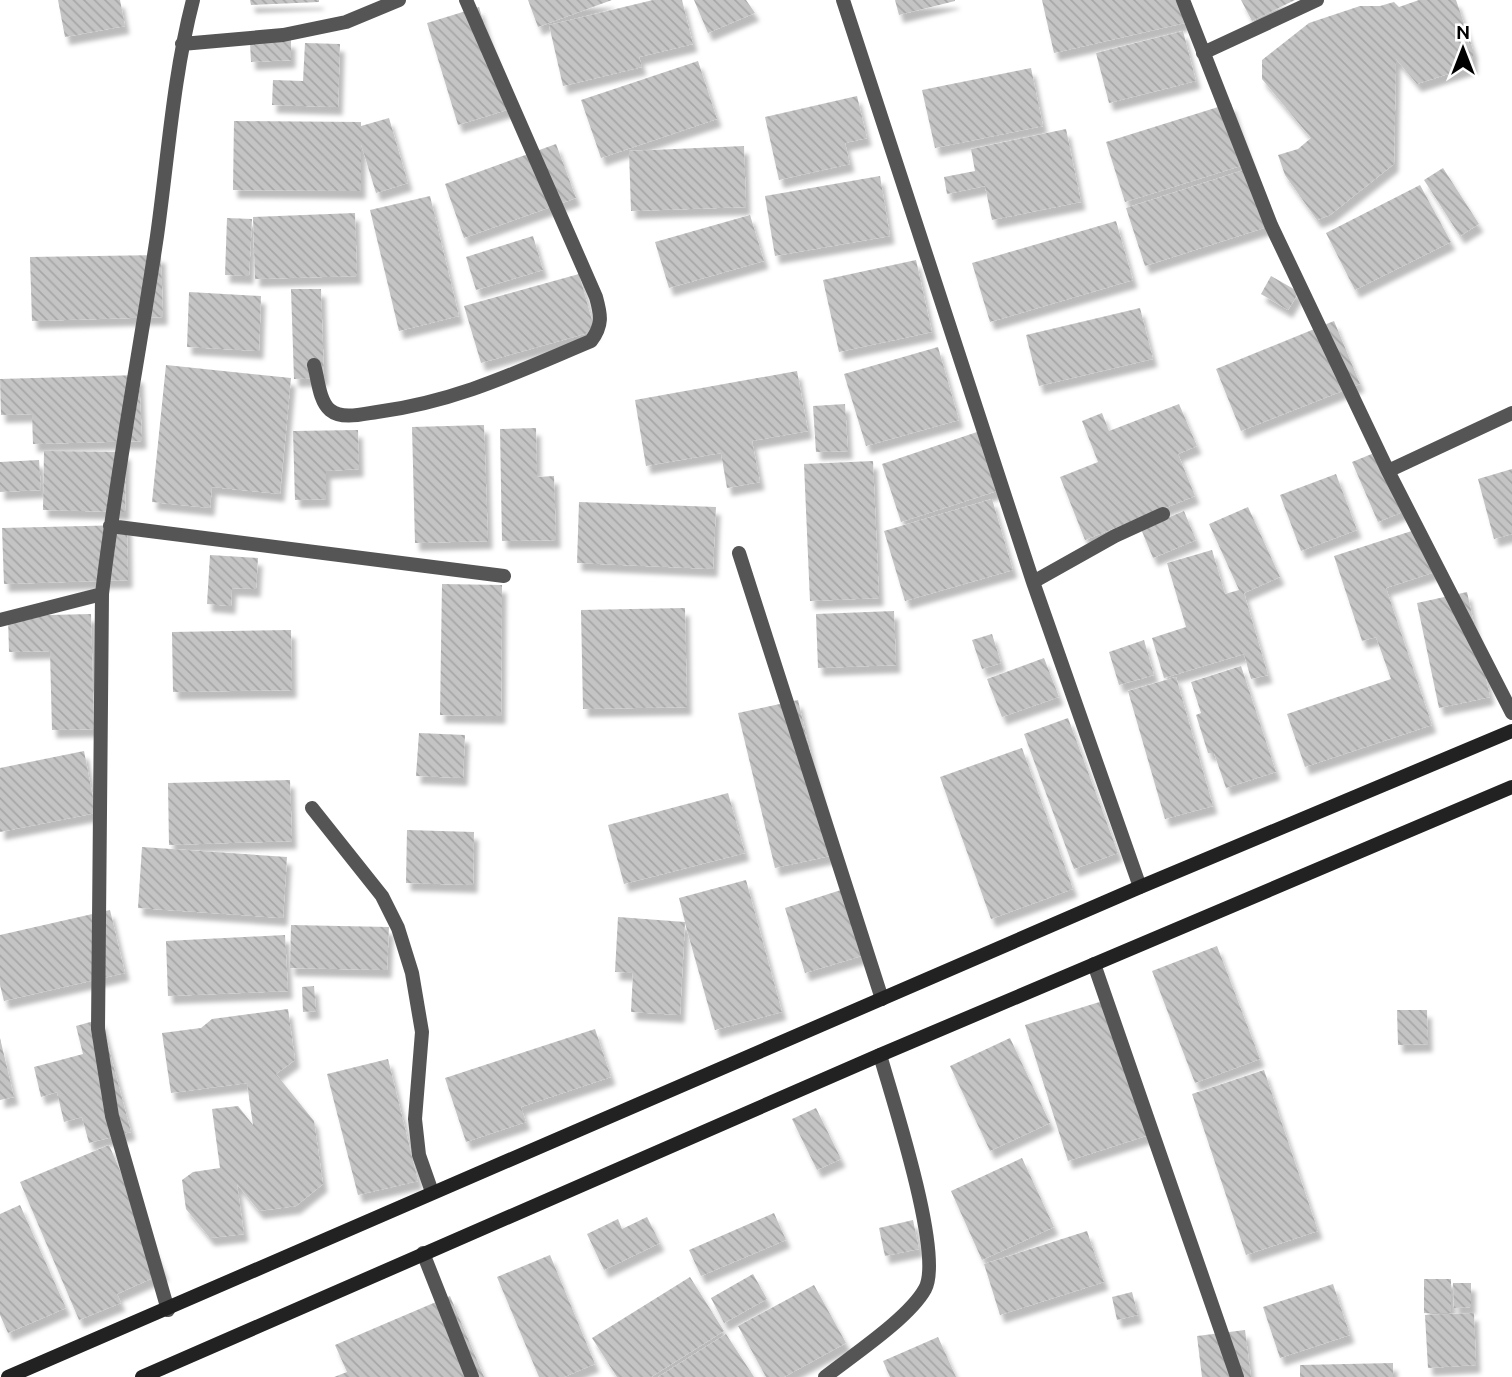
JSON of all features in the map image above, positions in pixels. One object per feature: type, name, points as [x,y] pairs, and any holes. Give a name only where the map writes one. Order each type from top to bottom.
[{"type":"main road","points":[[8,1377],[1140,887],[1512,731]]},
{"type":"main road","points":[[142,1377],[880,1055],[1512,787]]},
{"type":"street","points":[[168,1310],[112,1116],[98,1028],[102,594],[110,526],[157,236],[182,44],[193,0]]},
{"type":"street","points":[[182,44],[283,35],[346,22],[399,0]]},
{"type":"street","points":[[314,365],[323,399],[329,410],[342,416],[364,414],[426,405],[486,386],[591,341],[600,330],[602,318],[596,297],[466,0]]},
{"type":"street","points":[[843,0],[1034,582],[1140,887]]},
{"type":"street","points":[[1183,0],[1271,225],[1388,471],[1512,713]]},
{"type":"street","points":[[1203,53],[1317,0]]},
{"type":"street","points":[[1388,471],[1512,413]]},
{"type":"street","points":[[1034,582],[1115,536],[1163,514]]},
{"type":"street","points":[[110,526],[504,576]]},
{"type":"street","points":[[739,553],[881,999]]},
{"type":"street","points":[[0,620],[102,594]]},
{"type":"street","points":[[312,808],[382,896],[398,928],[412,973],[422,1032],[415,1119],[419,1156],[432,1192]]},
{"type":"street","points":[[1094,964],[1237,1377]]},
{"type":"street","points":[[825,1377],[916,1303],[927,1286],[923,1214],[880,1055]]},
{"type":"street","points":[[423,1253],[472,1377]]},
{"type":"building","points":[[58,0],[120,0],[125,26],[65,37]]},
{"type":"building","points":[[250,0],[319,0],[319,2],[251,5]]},
{"type":"building","points":[[528,0],[612,0],[538,27]]},
{"type":"building","points":[[653,0],[682,0],[693,44],[639,57],[642,67],[563,86],[549,25]]},
{"type":"building","points":[[694,0],[746,0],[755,13],[708,33]]},
{"type":"building","points":[[895,0],[955,0],[955,1],[899,15]]},
{"type":"building","points":[[1042,0],[1180,0],[1185,23],[1054,53]]},
{"type":"building","points":[[1241,0],[1295,0],[1252,21]]},
{"type":"building","points":[[1419,0],[1456,0],[1473,50],[1473,66],[1417,84],[1396,59],[1394,164],[1330,215],[1317,220],[1285,175],[1278,155],[1298,149],[1311,138],[1262,79],[1262,60],[1309,23],[1360,6],[1380,6],[1394,2],[1399,7]]},
{"type":"building","points":[[479,7],[510,109],[458,125],[427,23]]},
{"type":"building","points":[[1183,31],[1196,81],[1109,103],[1096,53]]},
{"type":"building","points":[[291,40],[291,60],[251,62],[250,42]]},
{"type":"building","points":[[305,43],[340,44],[338,107],[272,105],[273,80],[303,81]]},
{"type":"building","points":[[698,61],[717,119],[601,158],[581,100]]},
{"type":"building","points":[[1031,68],[1043,126],[935,148],[922,90]]},
{"type":"building","points":[[857,96],[867,138],[845,143],[850,164],[779,180],[765,117]]},
{"type":"building","points":[[1231,103],[1250,163],[1125,202],[1106,142]]},
{"type":"building","points":[[389,118],[408,183],[376,193],[361,144],[361,191],[233,190],[234,121],[361,122],[361,126]]},
{"type":"building","points":[[1066,129],[1081,202],[992,220],[985,186],[947,194],[944,177],[975,171],[971,149]]},
{"type":"building","points":[[556,144],[576,198],[464,238],[445,184]]},
{"type":"building","points":[[744,146],[746,207],[631,211],[629,151]]},
{"type":"building","points":[[1443,168],[1479,224],[1460,236],[1424,180]]},
{"type":"building","points":[[1247,169],[1267,227],[1145,266],[1126,208]]},
{"type":"building","points":[[880,176],[890,236],[775,256],[765,196]]},
{"type":"building","points":[[1420,185],[1451,242],[1355,290],[1326,233]]},
{"type":"building","points":[[430,196],[459,316],[399,331],[370,210]]},
{"type":"building","points":[[355,213],[357,276],[255,279],[253,217]]},
{"type":"building","points":[[750,215],[764,261],[669,288],[655,242]]},
{"type":"building","points":[[227,218],[252,219],[249,276],[225,275]]},
{"type":"building","points":[[1116,221],[1133,280],[990,322],[972,263]]},
{"type":"building","points":[[533,236],[543,270],[476,290],[466,257]]},
{"type":"building","points":[[161,255],[163,317],[32,321],[30,257]]},
{"type":"building","points":[[916,260],[932,332],[839,352],[823,280]]},
{"type":"building","points":[[579,274],[595,331],[481,363],[464,306]]},
{"type":"building","points":[[1271,276],[1299,292],[1288,310],[1261,294]]},
{"type":"building","points":[[291,289],[321,289],[324,378],[294,379]]},
{"type":"building","points":[[189,292],[261,296],[259,351],[187,347]]},
{"type":"building","points":[[1140,308],[1153,359],[1039,386],[1026,335]]},
{"type":"building","points":[[1334,321],[1360,384],[1241,431],[1216,369]]},
{"type":"building","points":[[938,347],[959,420],[866,446],[844,374]]},
{"type":"building","points":[[166,365],[291,378],[280,494],[212,487],[210,508],[152,502]]},
{"type":"building","points":[[797,371],[808,431],[752,441],[760,482],[727,488],[721,453],[646,466],[635,400]]},
{"type":"building","points":[[139,375],[142,441],[33,444],[32,414],[1,415],[0,379]]},
{"type":"building","points":[[845,404],[848,451],[816,452],[813,406]]},
{"type":"building","points":[[1179,404],[1197,446],[1178,454],[1195,496],[1085,540],[1060,477],[1098,462],[1082,421],[1102,413],[1109,431]]},
{"type":"building","points":[[484,425],[488,541],[415,543],[412,427]]},
{"type":"building","points":[[536,428],[537,477],[554,476],[556,540],[502,541],[500,429]]},
{"type":"building","points":[[358,430],[359,469],[326,471],[326,499],[295,500],[293,431]]},
{"type":"building","points":[[980,431],[1000,490],[901,522],[882,464]]},
{"type":"building","points":[[44,451],[126,452],[125,512],[43,510]]},
{"type":"building","points":[[1379,451],[1405,511],[1378,522],[1352,462]]},
{"type":"building","points":[[39,460],[41,490],[0,492],[0,462]]},
{"type":"building","points":[[873,461],[879,598],[810,601],[804,464]]},
{"type":"building","points":[[1512,469],[1512,534],[1494,539],[1478,479]]},
{"type":"building","points":[[1336,474],[1357,530],[1301,551],[1280,495]]},
{"type":"building","points":[[992,499],[1013,570],[905,601],[884,531]]},
{"type":"building","points":[[579,502],[716,507],[713,569],[577,563]]},
{"type":"building","points":[[1248,507],[1280,577],[1244,593],[1268,675],[1251,679],[1244,654],[1164,678],[1152,638],[1186,627],[1167,563],[1212,550],[1225,594],[1239,590],[1209,524]]},
{"type":"building","points":[[1184,511],[1196,540],[1153,558],[1141,529]]},
{"type":"building","points":[[127,525],[128,580],[4,584],[2,528]]},
{"type":"building","points":[[1421,528],[1435,572],[1386,588],[1432,725],[1305,767],[1287,714],[1391,679],[1376,637],[1362,641],[1334,556]]},
{"type":"building","points":[[210,555],[258,558],[256,589],[232,588],[231,606],[207,604]]},
{"type":"building","points":[[442,584],[502,585],[501,716],[440,715]]},
{"type":"building","points":[[1467,592],[1490,697],[1439,708],[1417,603]]},
{"type":"building","points":[[685,608],[687,707],[583,709],[581,610]]},
{"type":"building","points":[[894,611],[896,665],[818,668],[816,614]]},
{"type":"building","points":[[91,614],[94,729],[52,730],[50,651],[9,652],[8,616]]},
{"type":"building","points":[[291,630],[292,690],[173,692],[172,632]]},
{"type":"building","points":[[992,634],[1001,663],[982,669],[972,640]]},
{"type":"building","points":[[1144,640],[1154,675],[1119,685],[1109,652]]},
{"type":"building","points":[[1044,658],[1059,697],[1002,717],[987,679]]},
{"type":"building","points":[[1241,666],[1276,772],[1226,788],[1214,753],[1208,753],[1196,715],[1201,713],[1191,682]]},
{"type":"building","points":[[1176,677],[1213,806],[1165,819],[1128,691]]},
{"type":"building","points":[[798,700],[834,855],[775,868],[738,713]]},
{"type":"building","points":[[1068,718],[1118,853],[1074,869],[1024,734]]},
{"type":"building","points":[[419,733],[465,735],[463,778],[416,776]]},
{"type":"building","points":[[1022,748],[1073,889],[991,919],[940,777]]},
{"type":"building","points":[[84,751],[96,813],[0,832],[0,768]]},
{"type":"building","points":[[290,780],[292,841],[169,845],[168,783]]},
{"type":"building","points":[[728,793],[745,853],[624,884],[608,825]]},
{"type":"building","points":[[407,830],[474,832],[473,885],[406,883]]},
{"type":"building","points":[[142,847],[287,857],[283,918],[138,908]]},
{"type":"building","points":[[746,880],[782,1012],[715,1030],[685,923],[680,1015],[631,1012],[633,973],[615,972],[618,917],[685,922],[679,898]]},
{"type":"building","points":[[844,889],[865,955],[805,973],[785,908]]},
{"type":"building","points":[[110,910],[125,973],[4,1001],[0,985],[0,935]]},
{"type":"building","points":[[291,925],[389,927],[387,970],[290,968]]},
{"type":"building","points":[[285,935],[288,991],[168,996],[166,941]]},
{"type":"building","points":[[1217,946],[1260,1059],[1195,1083],[1152,971]]},
{"type":"building","points":[[314,986],[316,1011],[303,1012],[302,987]]},
{"type":"building","points":[[1106,1000],[1149,1135],[1068,1161],[1025,1025]]},
{"type":"building","points":[[288,1009],[295,1060],[276,1074],[314,1121],[323,1184],[296,1206],[259,1211],[237,1184],[244,1234],[210,1238],[186,1209],[182,1180],[193,1172],[220,1168],[212,1109],[238,1106],[253,1125],[247,1083],[171,1093],[162,1033],[201,1028],[212,1019]]},
{"type":"building","points":[[1397,1010],[1427,1010],[1428,1044],[1398,1045]]},
{"type":"building","points":[[101,1019],[131,1132],[89,1143],[82,1117],[64,1122],[57,1092],[41,1097],[34,1067],[83,1054],[76,1026]]},
{"type":"building","points":[[595,1029],[611,1077],[521,1107],[526,1122],[466,1142],[445,1078]]},
{"type":"building","points":[[0,1038],[14,1097],[0,1100]]},
{"type":"building","points":[[1010,1038],[1050,1123],[990,1151],[950,1066]]},
{"type":"building","points":[[388,1059],[418,1181],[358,1195],[327,1074]]},
{"type":"building","points":[[1264,1070],[1318,1231],[1246,1255],[1192,1094]]},
{"type":"building","points":[[816,1108],[841,1159],[817,1170],[792,1119]]},
{"type":"building","points":[[109,1145],[164,1273],[117,1294],[121,1303],[79,1320],[20,1182]]},
{"type":"building","points":[[1022,1158],[1054,1227],[982,1260],[951,1191]]},
{"type":"building","points":[[20,1205],[66,1308],[8,1333],[0,1315],[0,1214]]},
{"type":"building","points":[[774,1213],[786,1240],[701,1276],[689,1250]]},
{"type":"building","points":[[647,1217],[660,1243],[604,1270],[587,1234],[618,1219],[622,1229]]},
{"type":"building","points":[[913,1220],[919,1249],[885,1256],[879,1228]]},
{"type":"building","points":[[1087,1231],[1104,1282],[1000,1315],[984,1264]]},
{"type":"building","points":[[550,1255],[595,1364],[564,1377],[539,1377],[497,1277]]},
{"type":"building","points":[[753,1274],[767,1299],[724,1323],[711,1298]]},
{"type":"building","points":[[690,1277],[724,1331],[651,1377],[617,1377],[592,1338]]},
{"type":"building","points":[[1424,1279],[1451,1279],[1451,1313],[1424,1313]]},
{"type":"building","points":[[1453,1283],[1471,1283],[1471,1307],[1454,1308]]},
{"type":"building","points":[[1333,1284],[1350,1335],[1280,1358],[1263,1307]]},
{"type":"building","points":[[814,1285],[846,1343],[784,1377],[766,1377],[738,1326]]},
{"type":"building","points":[[1132,1292],[1138,1315],[1117,1320],[1112,1297]]},
{"type":"building","points":[[450,1296],[484,1377],[334,1377],[347,1372],[335,1345]]},
{"type":"building","points":[[1474,1313],[1476,1365],[1428,1368],[1425,1315]]},
{"type":"building","points":[[1245,1330],[1251,1377],[1202,1377],[1197,1336]]},
{"type":"building","points":[[726,1334],[754,1377],[658,1377]]},
{"type":"building","points":[[938,1337],[956,1377],[890,1377],[883,1361]]},
{"type":"building","points":[[1393,1363],[1393,1377],[1300,1377],[1300,1365]]}]
